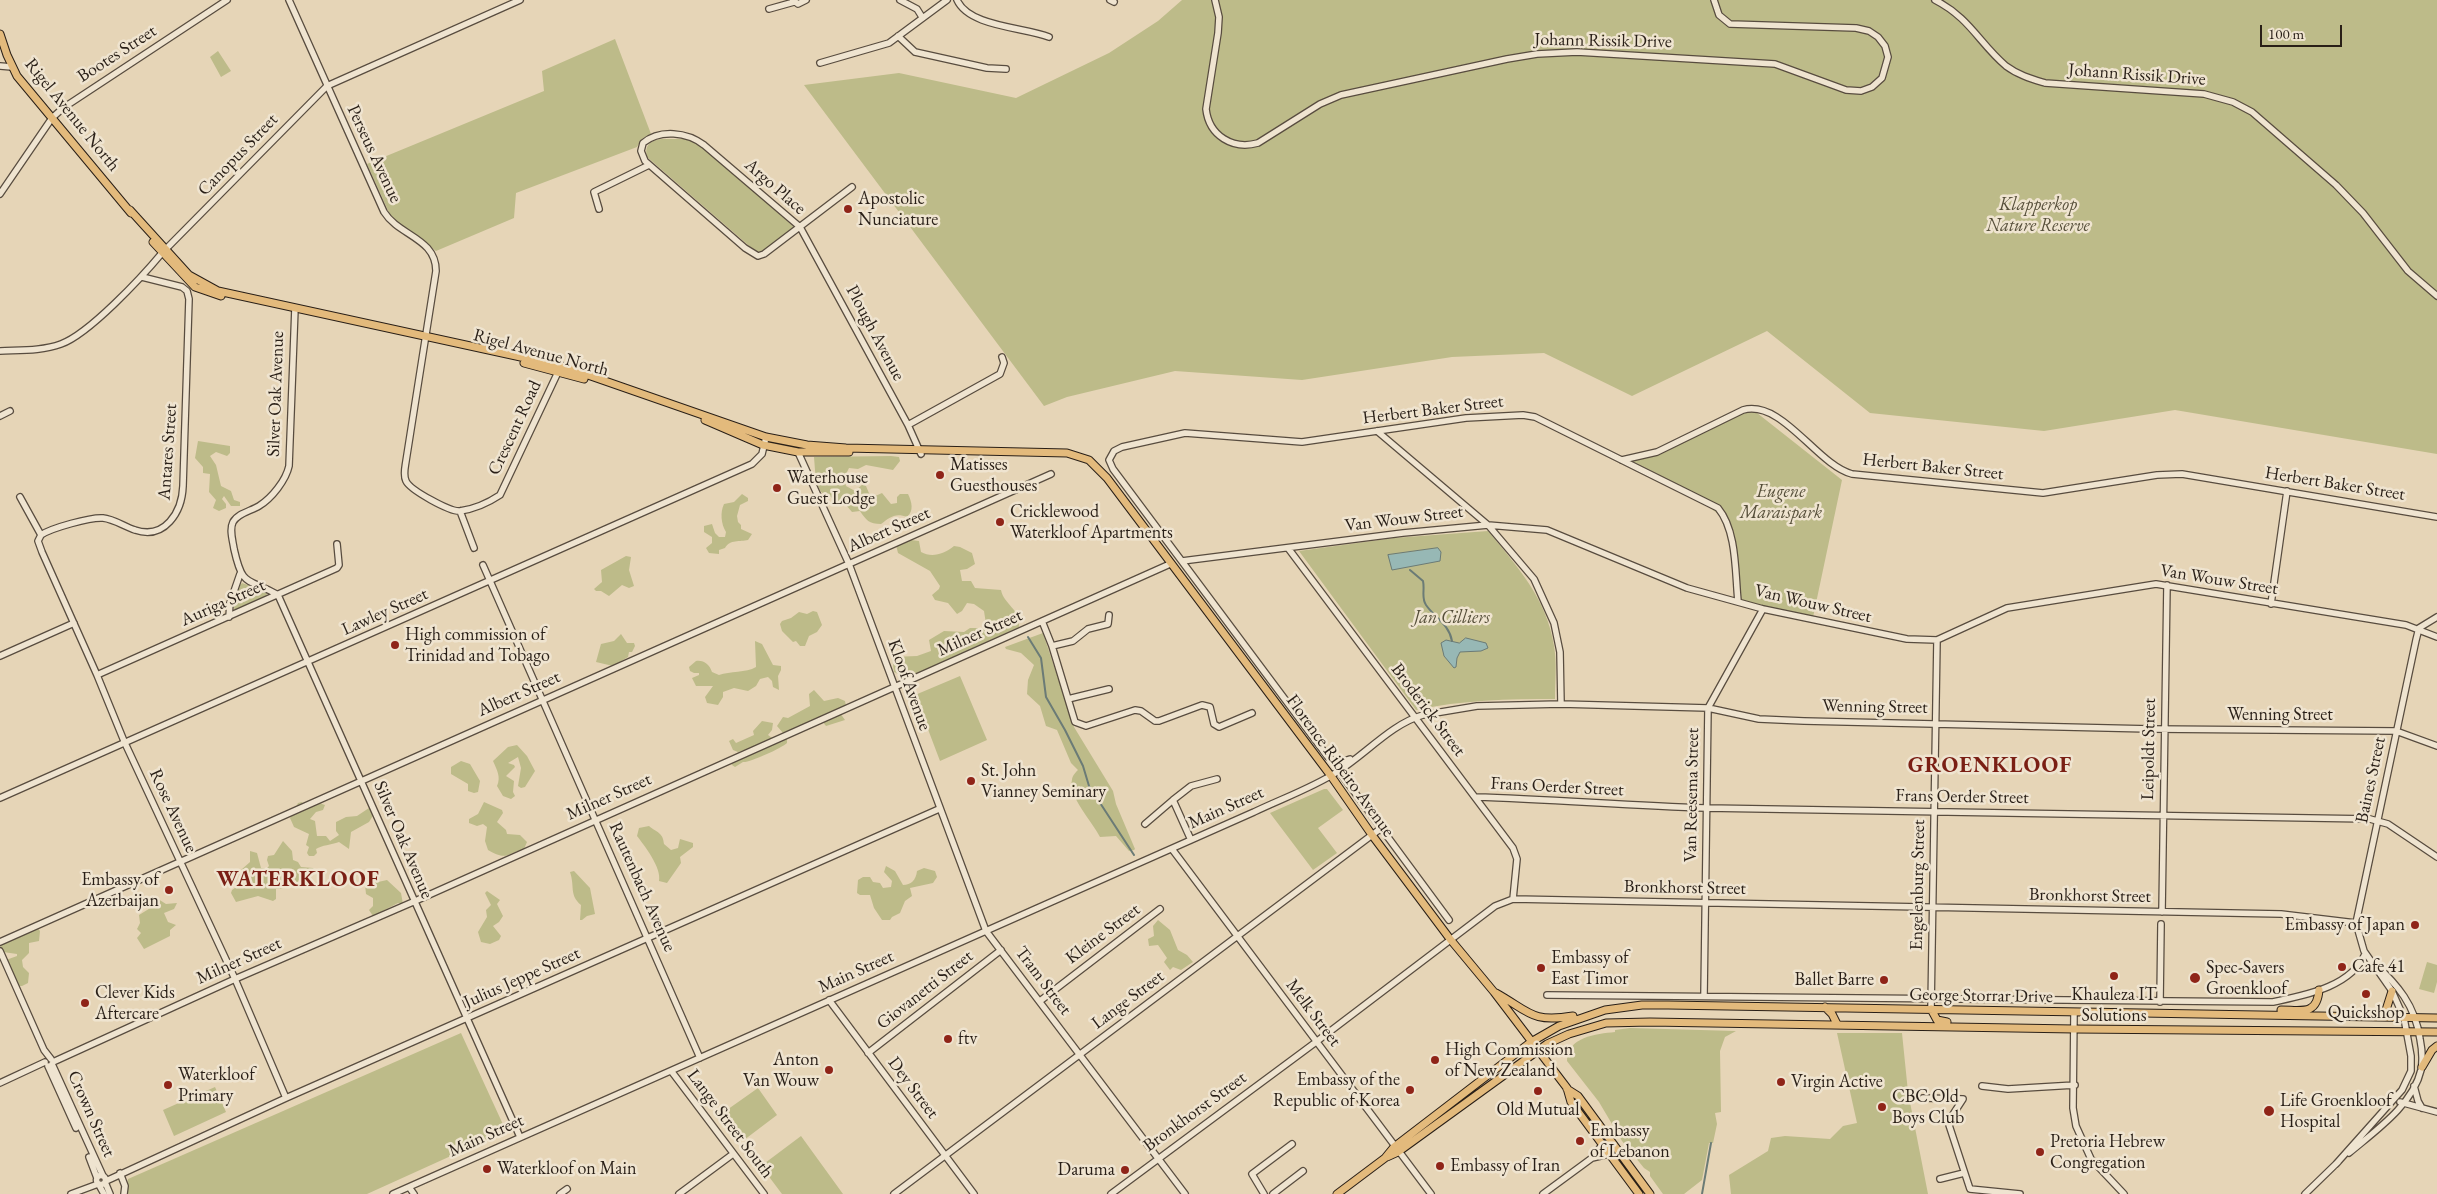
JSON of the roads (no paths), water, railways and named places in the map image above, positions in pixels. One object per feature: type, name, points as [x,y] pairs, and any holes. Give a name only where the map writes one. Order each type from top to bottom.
[{"type":"main road","name":"Rigel Avenue North","points":[[0,34],[12,67],[52,118],[164,251],[189,275],[210,288],[295,310],[560,369],[766,437],[807,445],[921,452]]},
{"type":"main road","name":"Rigel Avenue North","points":[[560,369],[681,411],[763,445],[798,452],[1067,453],[1089,460]]},
{"type":"main road","points":[[787,441],[798,452],[807,445]]},
{"type":"main road","name":"Florence Ribeiro Avenue","points":[[1089,460],[1107,478],[1190,591],[1331,776],[1372,835],[1450,939],[1494,992],[1567,1088],[1578,1096],[1647,1192]]},
{"type":"main road","points":[[2266,1014],[2277,1011],[2311,1008],[2317,1003],[2319,990]]},
{"type":"main road","points":[[2376,1017],[2386,1010],[2392,991]]},
{"type":"main road","points":[[1494,992],[1531,1015],[1542,1019],[1554,1020],[1586,1014]]},
{"type":"main road","name":"George Storrar Drive","points":[[1396,1150],[1531,1042],[1559,1026],[1586,1014],[1642,1005],[2437,1018]]},
{"type":"main road","points":[[1825,1007],[1832,1014],[1836,1024]]},
{"type":"main road","points":[[1836,1024],[1840,1014],[1847,1008]]},
{"type":"main road","points":[[1920,1025],[1927,1020],[1931,1009]]},
{"type":"main road","points":[[1931,1009],[1940,1021],[1981,1022],[1992,1027]]},
{"type":"main road","name":"George Storrar Drive","points":[[1396,1150],[1538,1050],[1569,1034],[1606,1023],[2437,1032]]},
{"type":"main road","points":[[2422,1066],[2432,1050],[2437,1046]]},
{"type":"main road","name":"Florence Ribeiro Avenue","points":[[1567,1088],[1572,1102],[1639,1194]]},
{"type":"main road","points":[[1337,1194],[1396,1150]]},
{"type":"street","name":"Bootes Street","points":[[0,194],[52,118],[73,100],[226,0]]},
{"type":"street","name":"Perseus Avenue","points":[[289,0],[384,212],[396,225],[429,249],[436,259],[436,272],[426,338]]},
{"type":"street","name":"Canopus Street","points":[[0,351],[51,347],[70,340],[142,277],[164,251],[327,86],[520,0]]},
{"type":"street","points":[[769,8],[793,1],[801,4],[806,0]]},
{"type":"street","points":[[900,0],[917,9],[922,17]]},
{"type":"street","points":[[820,63],[883,46],[946,0]]},
{"type":"street","points":[[957,0],[965,11],[1000,26],[1049,37]]},
{"type":"street","name":"Johann Rissik Drive","points":[[1215,0],[1219,17],[1218,33],[1206,102],[1207,116],[1214,131],[1222,138],[1238,146],[1258,143],[1320,104],[1341,95],[1538,54],[1586,53],[1775,64],[1846,90],[1856,91],[1872,88],[1885,73],[1888,58],[1885,46],[1869,31],[1856,28],[1730,24],[1719,15],[1714,0]]},
{"type":"street","name":"Johann Rissik Drive","points":[[1935,0],[1959,14],[1999,59],[2014,71],[2025,76],[2045,83],[2204,94],[2233,102],[2252,112],[2336,185],[2363,213],[2408,271],[2437,296]]},
{"type":"street","points":[[898,36],[915,52],[987,68],[1006,69]]},
{"type":"street","points":[[0,66],[12,67]]},
{"type":"street","name":"Argo Place","points":[[662,135],[690,136],[704,145],[800,227],[764,254],[756,256],[649,165],[641,156],[646,140],[662,135]]},
{"type":"street","points":[[599,209],[594,192],[649,165]]},
{"type":"street","points":[[800,227],[852,187]]},
{"type":"street","name":"Plough Avenue","points":[[800,227],[921,452]]},
{"type":"street","name":"Antares Street","points":[[41,535],[51,529],[100,518],[110,519],[137,531],[155,531],[170,523],[179,508],[184,478],[188,294],[182,287],[142,277]]},
{"type":"street","name":"Silver Oak Avenue","points":[[240,574],[232,536],[233,523],[240,516],[266,500],[286,474],[289,466],[295,310]]},
{"type":"street","points":[[426,338],[405,479],[410,486],[442,505],[460,511],[474,548]]},
{"type":"street","points":[[908,425],[1000,374],[1004,363],[1002,357]]},
{"type":"street","name":"Crescent Road","points":[[460,511],[484,504],[500,495],[560,369]]},
{"type":"street","name":"Herbert Baker Street","points":[[1182,561],[1113,469],[1109,462],[1114,451],[1122,447],[1185,433],[1295,442],[1466,418],[1523,415],[1543,421],[1622,460],[1656,452],[1743,410],[1752,408],[1772,414],[1837,466],[1852,474],[2043,493],[2157,475],[2182,474],[2437,517]]},
{"type":"street","points":[[0,416],[10,411]]},
{"type":"street","points":[[1377,431],[1488,525],[1534,578],[1549,610],[1560,652],[1561,704]]},
{"type":"street","name":"Lawley Street","points":[[0,798],[124,741],[308,662],[752,464],[760,457],[766,437]]},
{"type":"street","name":"Kloof Avenue","points":[[798,452],[848,564],[986,931]]},
{"type":"street","points":[[1622,460],[1710,502],[1724,515],[1732,545],[1738,601]]},
{"type":"street","name":"Albert Street","points":[[0,942],[1051,474]]},
{"type":"street","points":[[2271,604],[2286,491]]},
{"type":"street","points":[[20,497],[41,535]]},
{"type":"street","name":"Van Wouw Street","points":[[1182,561],[1488,525],[1554,532],[1682,587],[1763,609],[1907,639],[1937,640],[2007,608],[2141,585],[2167,585],[2419,628],[2437,637]]},
{"type":"street","name":"Rose Avenue","points":[[41,535],[38,544],[97,675],[124,741],[235,979],[286,1098]]},
{"type":"street","name":"Auriga Street","points":[[97,675],[338,567],[336,544]]},
{"type":"street","name":"Broderick Street","points":[[1288,548],[1515,851],[1517,859],[1513,899]]},
{"type":"street","points":[[1182,561],[1328,757],[1334,762],[1342,763],[1361,754]]},
{"type":"street","name":"Milner Street","points":[[0,1083],[413,902],[1170,564]]},
{"type":"street","name":"Rautenbach Avenue","points":[[483,565],[700,1058]]},
{"type":"street","points":[[229,616],[230,603],[240,574],[278,595]]},
{"type":"street","points":[[1190,591],[1199,584]]},
{"type":"street","name":"Leipoldt Street","points":[[2162,912],[2167,585]]},
{"type":"street","name":"Silver Oak Avenue","points":[[278,595],[361,780],[413,902],[520,1137]]},
{"type":"street","name":"Van Reesema Street","points":[[1704,996],[1708,708],[1763,609]]},
{"type":"street","points":[[1052,646],[1072,641],[1088,629],[1108,624],[1109,615]]},
{"type":"street","points":[[2419,628],[2437,617]]},
{"type":"street","points":[[1042,622],[1052,646],[1075,722],[1086,726],[1135,710],[1141,711],[1155,721],[1159,721],[1202,705],[1210,707],[1216,726],[1252,713]]},
{"type":"street","points":[[0,656],[74,623]]},
{"type":"street","name":"Baines Street","points":[[2402,1090],[2411,1070],[2408,1032],[2392,991],[2367,956],[2359,939],[2356,923],[2419,628]]},
{"type":"street","name":"Engelenburg Street","points":[[1931,1009],[1937,640]]},
{"type":"street","points":[[1068,699],[1109,690]]},
{"type":"street","name":"Wenning Street","points":[[1331,776],[1415,717],[1477,706],[1561,704],[1708,708],[1763,719],[2396,731],[2437,746]]},
{"type":"street","points":[[1339,772],[1449,920]]},
{"type":"street","name":"Main Street","points":[[393,1194],[672,1072],[1331,776]]},
{"type":"street","points":[[1145,824],[1191,786],[1217,779]]},
{"type":"street","name":"Frans Oerder Street","points":[[1475,797],[1572,800],[1626,806],[2378,820],[2401,831],[2437,856]]},
{"type":"street","points":[[1173,800],[1191,840]]},
{"type":"street","name":"Julius Jeppe Street","points":[[71,1194],[939,809]]},
{"type":"street","name":"Lange Street","points":[[894,1194],[1380,829]]},
{"type":"street","name":"Melk Street","points":[[1172,849],[1396,1150],[1431,1194]]},
{"type":"street","name":"Bronkhorst Street","points":[[1111,1194],[1499,903],[1513,899],[2281,914],[2356,923]]},
{"type":"street","name":"Kleine Street","points":[[1040,1001],[1160,909]]},
{"type":"street","points":[[2160,1002],[2161,924]]},
{"type":"street","name":"Tram Street","points":[[986,931],[1185,1194]]},
{"type":"street","name":"Giovanetti Street","points":[[868,1053],[1001,950]]},
{"type":"street","name":"Crown Street","points":[[0,952],[92,1159],[104,1194]]},
{"type":"street","name":"Baines Street","points":[[2367,956],[2399,987],[2417,1018]]},
{"type":"street","name":"George Storrar Drive","points":[[1547,995],[2273,1002],[2319,990],[2342,979],[2359,966],[2367,956]]},
{"type":"street","name":"Dey Street","points":[[829,1000],[974,1194]]},
{"type":"street","points":[[2074,1013],[2074,1120],[2086,1153],[2124,1194]]},
{"type":"street","points":[[2336,1164],[2373,1133],[2403,1102],[2414,1086],[2422,1066],[2417,1018]]},
{"type":"street","name":"Lange Street South","points":[[672,1072],[764,1194]]},
{"type":"street","points":[[1982,1086],[2008,1089],[2074,1085]]},
{"type":"street","points":[[2414,1086],[2422,1108]]},
{"type":"street","points":[[2305,1194],[2336,1164],[2402,1090]]},
{"type":"street","points":[[2402,1090],[2403,1102]]},
{"type":"street","points":[[1923,1098],[1963,1099],[1948,1122],[1970,1189],[1983,1193],[2020,1194]]},
{"type":"street","points":[[2393,1102],[2403,1102],[2437,1112]]},
{"type":"street","points":[[1264,1194],[1252,1174],[1292,1144]]},
{"type":"street","points":[[1543,1194],[1592,1158],[1602,1145]]},
{"type":"street","points":[[679,1194],[733,1154]]},
{"type":"street","points":[[1592,1158],[1609,1154]]},
{"type":"street","points":[[1273,1194],[1303,1172]]},
{"type":"street","points":[[1940,1179],[1964,1173]]},
{"type":"street","points":[[119,1174],[125,1186],[124,1194]]},
{"type":"street","name":"Crown Street","points":[[101,1181],[110,1194]]},
{"type":"street","points":[[409,1187],[414,1194]]},
{"type":"street","points":[[560,1194],[567,1189]]},
{"type":"water","points":[[1438,548],[1441,552],[1440,561],[1392,570],[1388,555]]},
{"type":"water","points":[[1466,638],[1486,643],[1488,648],[1481,651],[1460,652],[1456,667],[1454,668],[1444,656],[1441,643],[1446,640],[1459,643]]},
{"type":"waterway","points":[[1410,570],[1423,581],[1423,597],[1425,602],[1448,630],[1452,641]]},
{"type":"waterway","points":[[1028,637],[1041,658],[1046,697],[1083,766],[1089,786],[1134,855]]},
{"type":"waterway","points":[[1702,1194],[1711,1143]]},
{"type":"place","name":"Apostolic Nunciature","points":[[848,209]]},
{"type":"place","name":"Matisses Guesthouses","points":[[940,475]]},
{"type":"place","name":"Waterhouse Guest Lodge","points":[[777,488]]},
{"type":"place","name":"Cricklewood Waterkloof Apartments","points":[[1000,522]]},
{"type":"place","name":"High commission of Trinidad and Tobago","points":[[395,645]]},
{"type":"place","name":"St. John Vianney Seminary","points":[[971,781]]},
{"type":"place","name":"Embassy of Azerbaijan","points":[[169,890]]},
{"type":"place","name":"Embassy of Japan","points":[[2415,925]]},
{"type":"place","name":"Cafe 41","points":[[2342,967]]},
{"type":"place","name":"Embassy of East Timor","points":[[1541,968]]},
{"type":"place","name":"Khauleza IT Solutions","points":[[2114,976]]},
{"type":"place","name":"Spec-Savers Groenkloof","points":[[2195,978]]},
{"type":"place","name":"Ballet Barre","points":[[1884,980]]},
{"type":"place","name":"Quickshop","points":[[2366,994]]},
{"type":"place","name":"Clever Kids Aftercare","points":[[85,1003]]},
{"type":"place","name":"ftv","points":[[948,1039]]},
{"type":"place","name":"High Commission of New Zealand","points":[[1435,1060]]},
{"type":"place","name":"Anton Van Wouw","points":[[829,1070]]},
{"type":"place","name":"Virgin Active","points":[[1781,1082]]},
{"type":"place","name":"Waterkloof Primary","points":[[168,1085]]},
{"type":"place","name":"Embassy of the Republic of Korea","points":[[1410,1090]]},
{"type":"place","name":"Old Mutual","points":[[1538,1091]]},
{"type":"place","name":"CBC Old Boys Club","points":[[1882,1107]]},
{"type":"place","name":"Life Groenkloof Hospital","points":[[2269,1111]]},
{"type":"place","name":"Embassy of Lebanon","points":[[1580,1141]]},
{"type":"place","name":"Pretoria Hebrew Congregation","points":[[2040,1152]]},
{"type":"place","name":"Embassy of Iran","points":[[1440,1166]]},
{"type":"place","name":"Waterkloof on Main","points":[[487,1169]]},
{"type":"place","name":"Daruma","points":[[1125,1170]]},
{"type":"district","name":"GROENKLOOF","points":[[1990,766]]},
{"type":"district","name":"WATERKLOOF","points":[[298,880]]},
{"type":"park label","name":"Klapperkop Nature Reserve","points":[[2038,215]]},
{"type":"park label","name":"Eugene Maraispark","points":[[1781,502]]},
{"type":"park label","name":"Jan Cilliers","points":[[1452,618]]}]
